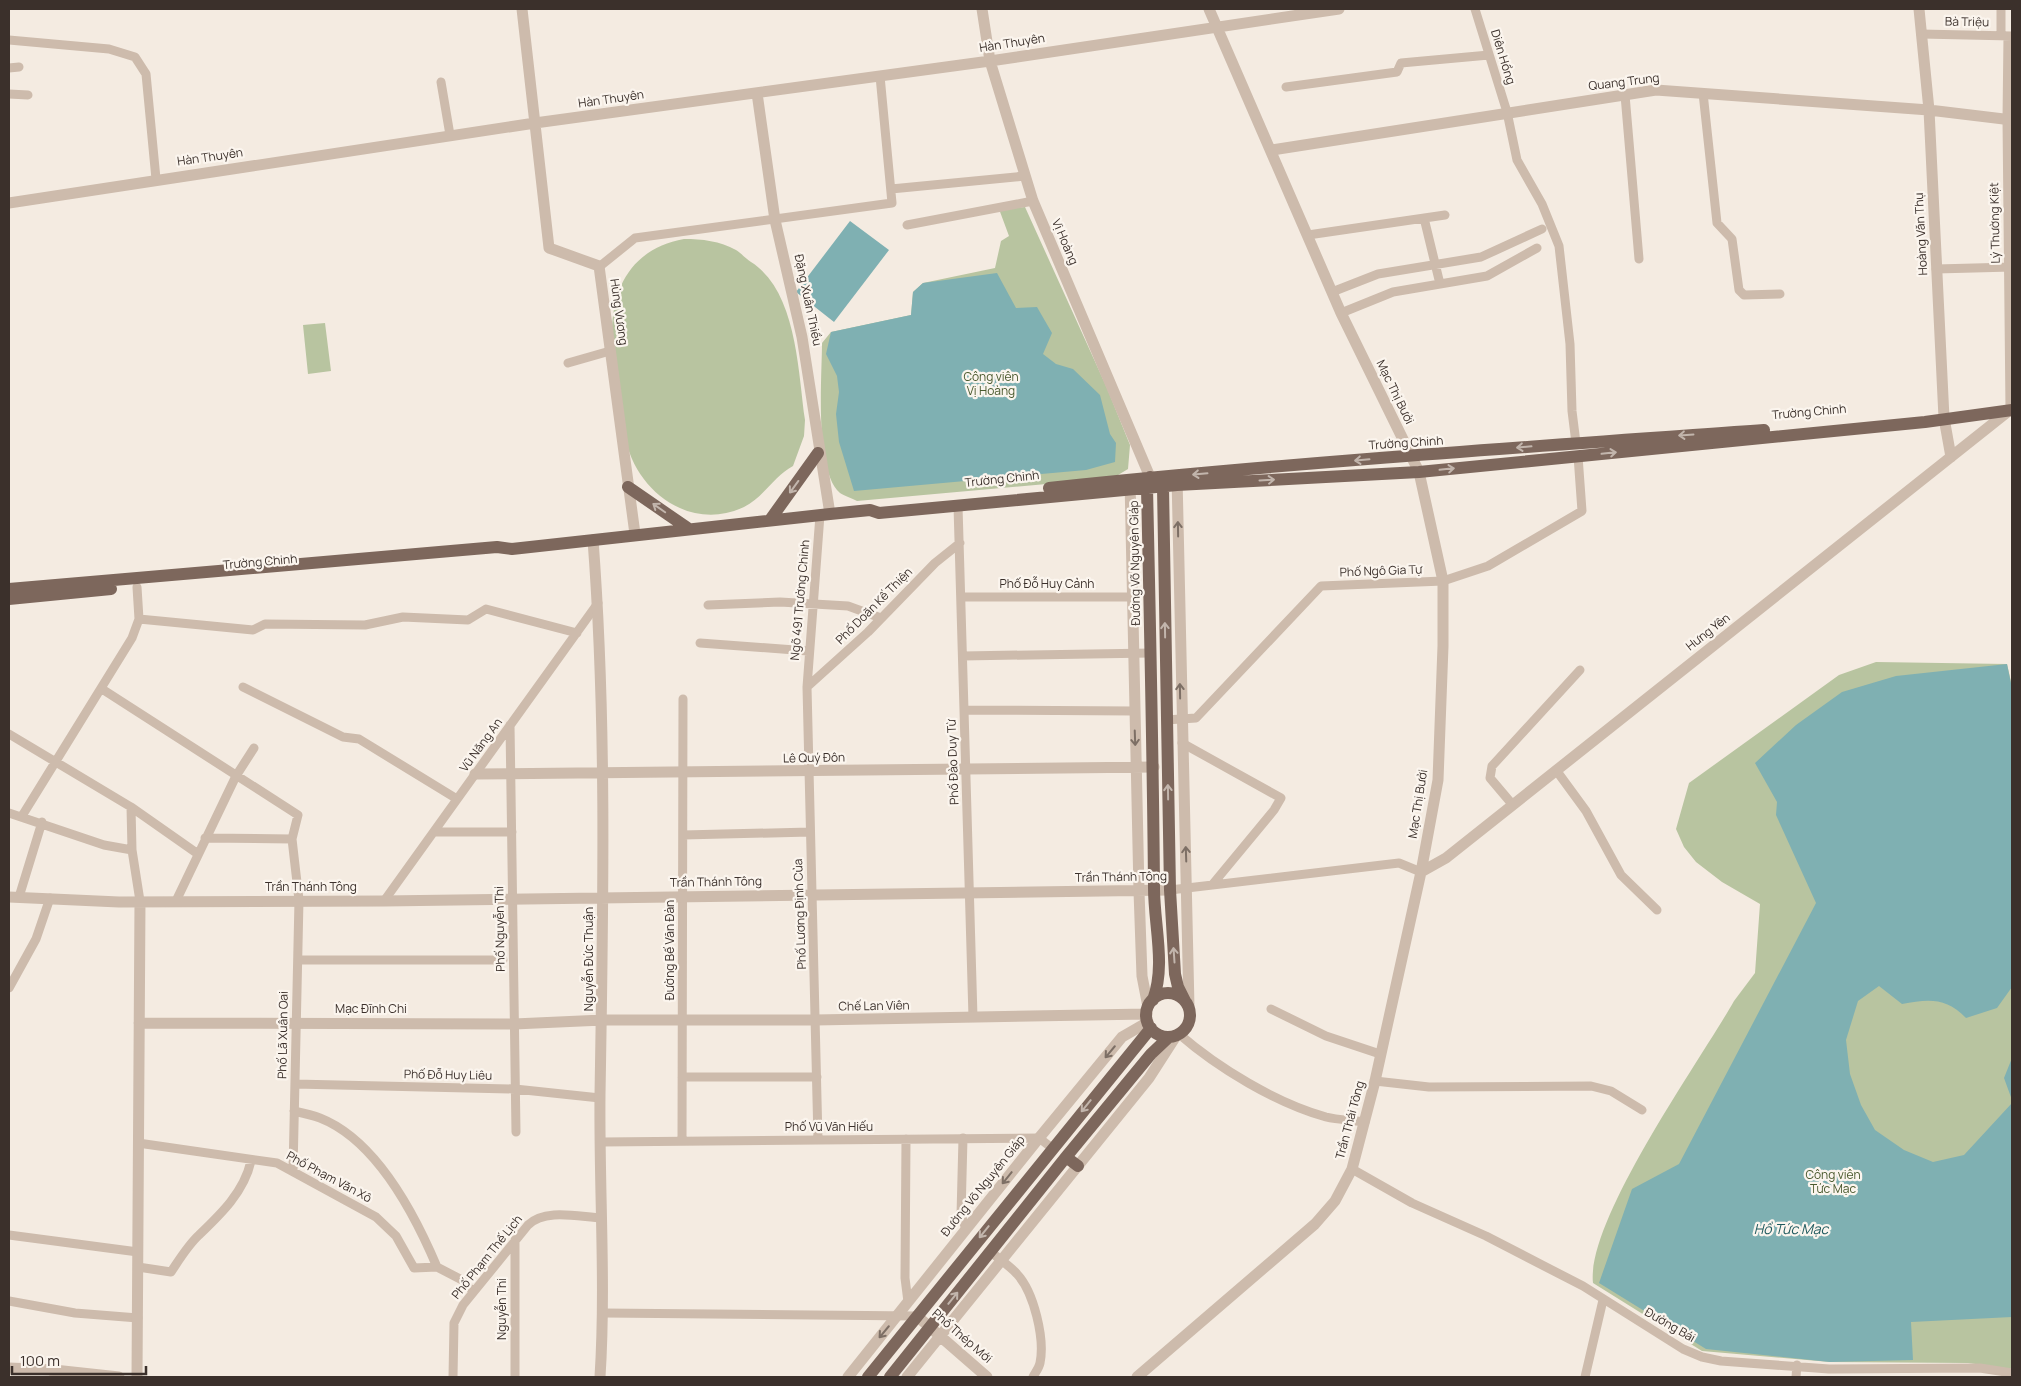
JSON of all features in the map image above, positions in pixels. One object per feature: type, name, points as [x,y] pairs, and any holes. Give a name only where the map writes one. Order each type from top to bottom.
[{"type":"main road","name":"Trường Chinh","points":[[870,510],[877,506],[1149,483],[1411,456],[1576,443],[1925,422],[2011,410]]},
{"type":"main road","name":"Trường Chinh","points":[[1149,483],[1163,487],[1177,480],[1420,472],[1798,431]]},
{"type":"main road","points":[[1576,443],[1578,456]]},
{"type":"main road","points":[[770,520],[818,453]]},
{"type":"main road","name":"Đường Võ Nguyên Giáp","points":[[868,1377],[1052,1148],[1149,1014],[1159,975],[1154,891],[1154,767],[1149,483]]},
{"type":"main road","name":"Trường Chinh","points":[[9,589],[497,546],[512,549],[825,514],[870,510],[879,513],[958,506],[1131,484]]},
{"type":"main road","points":[[628,486],[689,529]]},
{"type":"main road","points":[[890,1377],[1151,1054],[1187,1028],[1190,1021],[1187,1004],[1178,987],[1175,974],[1170,890],[1163,487]]},
{"type":"main road","name":"Trường Chinh","points":[[9,599],[501,554],[512,549]]},
{"type":"main road","points":[[1175,1036],[1156,1033],[1149,1014],[1166,994],[1173,994],[1187,1004]]},
{"type":"main road","points":[[1066,1157],[1078,1166]]},
{"type":"street","name":"Hùng Vương","points":[[522,9],[548,248],[599,267],[635,534]]},
{"type":"street","name":"Vị Hoàng","points":[[982,9],[990,61],[1033,202],[1149,483]]},
{"type":"street","name":"Mạc Thị Bưởi","points":[[1209,9],[1272,150],[1341,313],[1420,472],[1443,581],[1443,646],[1438,780],[1421,872]]},
{"type":"street","name":"Hàn Thuyên","points":[[9,203],[450,135],[990,61],[1339,9]]},
{"type":"street","name":"Diên Hồng","points":[[1475,9],[1507,112],[1517,160],[1542,204],[1558,246],[1570,344],[1572,411],[1576,443]]},
{"type":"street","name":"Hoàng Văn Thụ","points":[[1919,9],[1929,110],[1944,418],[1951,457]]},
{"type":"street","name":"Lý Thường Kiệt","points":[[2001,9],[2007,36],[2010,119],[2011,410]]},
{"type":"street","name":"Bà Triệu","points":[[1921,34],[2007,36]]},
{"type":"street","points":[[9,40],[110,49],[135,57],[146,74],[156,179]]},
{"type":"street","points":[[1286,87],[1397,72],[1401,63],[1489,55]]},
{"type":"street","points":[[9,68],[20,67]]},
{"type":"street","points":[[599,267],[635,238],[892,203],[880,76]]},
{"type":"street","points":[[441,82],[450,135]]},
{"type":"street","name":"Quang Trung","points":[[1272,150],[1656,90],[1929,110],[2010,119]]},
{"type":"street","name":"Đặng Xuân Thiều","points":[[757,93],[775,220],[802,337],[812,393],[825,514]]},
{"type":"street","points":[[1703,93],[1717,223],[1732,239],[1739,290],[1744,295],[1780,294]]},
{"type":"street","points":[[9,94],[28,95]]},
{"type":"street","points":[[1625,94],[1639,259]]},
{"type":"street","points":[[890,189],[1025,176]]},
{"type":"street","points":[[907,225],[1033,202]]},
{"type":"street","points":[[1308,235],[1445,215]]},
{"type":"street","points":[[1424,218],[1440,284]]},
{"type":"street","points":[[1332,292],[1378,274],[1481,257],[1542,229]]},
{"type":"street","points":[[1341,313],[1393,292],[1487,276],[1536,248]]},
{"type":"street","points":[[1936,269],[2010,267]]},
{"type":"street","points":[[568,363],[610,351]]},
{"type":"street","name":"Hưng Yên","points":[[1421,872],[1446,858],[2011,410]]},
{"type":"street","name":"Phố Ngô Gia Tự","points":[[1166,720],[1196,718],[1321,586],[1443,581],[1488,566],[1582,511],[1578,456]]},
{"type":"street","points":[[1177,480],[1181,719],[1187,888],[1187,1004]]},
{"type":"street","name":"Đường Võ Nguyên Giáp","points":[[848,1377],[1122,1037],[1149,1014],[1142,976],[1139,891],[1131,484]]},
{"type":"street","name":"Phố Đào Duy Từ","points":[[958,506],[973,1017]]},
{"type":"street","name":"Ngõ 491 Trường Chinh","points":[[807,687],[808,651],[825,514]]},
{"type":"street","name":"Nguyễn Đức Thuận","points":[[593,540],[598,603],[602,772],[603,1020],[600,1098],[604,1313],[600,1377]]},
{"type":"street","name":"Phố Doãn Kế Thiện","points":[[807,687],[881,618],[935,563],[960,544]]},
{"type":"street","points":[[22,816],[78,722],[102,689],[132,638],[139,619],[137,587]]},
{"type":"street","name":"Phố Đỗ Huy Cảnh","points":[[961,597],[1133,597]]},
{"type":"street","points":[[708,606],[757,602],[814,604],[857,608],[881,618]]},
{"type":"street","name":"Vũ Năng An","points":[[384,901],[598,603]]},
{"type":"street","points":[[139,619],[253,630],[265,624],[365,625],[403,617],[468,620],[486,608],[577,632]]},
{"type":"street","points":[[700,643],[808,651]]},
{"type":"street","points":[[963,656],[1151,653]]},
{"type":"street","points":[[1512,804],[1490,778],[1492,766],[1580,670]]},
{"type":"street","points":[[243,687],[343,737],[359,739],[457,798]]},
{"type":"street","name":"Phố Lương Định Của","points":[[807,687],[818,1140]]},
{"type":"street","points":[[102,689],[298,815],[292,839],[206,838]]},
{"type":"street","name":"Đường Bế Văn Đàn","points":[[682,699],[682,1141]]},
{"type":"street","points":[[964,710],[1134,711]]},
{"type":"street","name":"Phố Nguyễn Thi","points":[[510,725],[512,774],[511,898],[516,1132]]},
{"type":"street","points":[[9,734],[131,807],[198,854]]},
{"type":"street","points":[[1182,743],[1281,798],[1274,810],[1212,885]]},
{"type":"street","points":[[176,901],[236,776],[254,748]]},
{"type":"street","name":"Lê Quý Đôn","points":[[475,774],[1154,767]]},
{"type":"street","points":[[1556,770],[1586,811],[1621,876],[1657,910]]},
{"type":"street","points":[[131,807],[132,850],[140,901],[137,1377]]},
{"type":"street","points":[[9,813],[42,822],[104,845],[132,850]]},
{"type":"street","points":[[14,897],[42,822]]},
{"type":"street","points":[[434,832],[512,832]]},
{"type":"street","points":[[682,835],[810,832]]},
{"type":"street","name":"Phố Lã Xuân Oai","points":[[292,839],[299,900],[293,1171]]},
{"type":"street","name":"Trần Thánh Tông","points":[[14,897],[140,901],[384,901],[1154,891],[1399,863],[1421,872]]},
{"type":"street","name":"Trần Thái Tông","points":[[1137,1377],[1316,1224],[1335,1200],[1352,1169],[1365,1122],[1421,872]]},
{"type":"street","points":[[9,988],[36,939],[50,898]]},
{"type":"street","points":[[298,960],[503,960]]},
{"type":"street","points":[[1271,1009],[1326,1036],[1380,1054]]},
{"type":"street","name":"Chế Lan Viên","points":[[603,1020],[815,1020],[1149,1014]]},
{"type":"street","name":"Mạc Đĩnh Chi","points":[[139,1023],[514,1024],[603,1020]]},
{"type":"street","points":[[907,1377],[1149,1078],[1175,1036],[1281,1100],[1327,1117],[1365,1122]]},
{"type":"street","points":[[682,1077],[817,1078]]},
{"type":"street","points":[[1375,1081],[1429,1087],[1591,1086],[1611,1091],[1642,1110]]},
{"type":"street","name":"Phố Đỗ Huy Liêu","points":[[295,1084],[515,1089],[600,1098]]},
{"type":"street","points":[[294,1111],[320,1118],[360,1144],[376,1161],[423,1234],[437,1266],[462,1280],[473,1292]]},
{"type":"street","points":[[963,1138],[961,1215],[966,1229]]},
{"type":"street","points":[[1039,1138],[1052,1148]]},
{"type":"street","name":"Phố Vũ Văn Hiếu","points":[[602,1142],[1039,1138]]},
{"type":"street","points":[[906,1139],[905,1278],[908,1302]]},
{"type":"street","name":"Phố Phạm Văn Xô","points":[[138,1142],[231,1155],[251,1161],[277,1163],[376,1217],[396,1236],[414,1268],[437,1266]]},
{"type":"street","points":[[138,1267],[171,1272],[198,1235],[210,1227],[229,1205],[251,1161]]},
{"type":"street","name":"Đường Bái","points":[[1352,1169],[1412,1203],[1486,1236],[1546,1267],[1683,1349],[1702,1357],[1721,1361],[1797,1365],[1845,1373],[2012,1373]]},
{"type":"street","name":"Phố Phạm Thế Lịch","points":[[453,1377],[454,1322],[473,1292],[535,1218],[552,1215],[602,1218]]},
{"type":"street","points":[[9,1235],[138,1252]]},
{"type":"street","name":"Nguyễn Thi","points":[[515,1240],[515,1377]]},
{"type":"street","points":[[991,1252],[1018,1275],[1031,1297],[1038,1323],[1040,1345],[1040,1363],[1033,1377]]},
{"type":"street","points":[[1585,1377],[1603,1300]]},
{"type":"street","points":[[9,1301],[75,1314],[138,1318]]},
{"type":"street","points":[[604,1313],[918,1316]]},
{"type":"street","name":"Phố Thép Mới","points":[[918,1316],[941,1335],[982,1375]]},
{"type":"street","points":[[1796,1377],[1797,1365]]},
{"type":"street","points":[[9,1368],[55,1374],[119,1377]]},
{"type":"green space","name":"Công viên Vị Hoàng","points":[[1025,207],[1107,388],[1130,445],[1128,469],[1113,478],[857,501],[840,493],[832,481],[826,465],[823,444],[821,422],[822,343],[831,332],[911,315],[913,292],[923,283],[995,268],[1001,241],[1009,236],[999,209]]},
{"type":"green space","points":[[684,239],[697,239],[724,244],[738,251],[766,275],[778,292],[786,312],[797,356],[805,420],[804,436],[793,466],[780,475],[751,503],[724,513],[705,515],[687,511],[670,503],[655,491],[642,477],[632,460],[621,414],[612,331],[613,314],[622,283],[640,259],[652,250]]},
{"type":"green space","points":[[325,323],[331,371],[308,374],[303,325]]},
{"type":"green space","name":"Hồ Tức Mạc","points":[[1876,662],[2007,664],[2012,686],[2012,1369],[1968,1363],[1830,1362],[1702,1351],[1593,1283],[1596,1255],[1607,1221],[1626,1182],[1648,1141],[1734,1001],[1755,973],[1760,904],[1722,882],[1696,862],[1684,847],[1676,829],[1689,783],[1839,675]]},
{"type":"water","points":[[850,221],[889,250],[834,322],[796,292]]},
{"type":"water","name":"Công viên Vị Hoàng","points":[[997,273],[1016,308],[1037,307],[1052,333],[1043,354],[1056,364],[1073,369],[1100,395],[1110,434],[1116,443],[1115,462],[1086,470],[854,491],[839,442],[836,414],[839,392],[837,376],[826,354],[831,332],[911,315],[913,292],[923,283]]},
{"type":"water","name":"Hồ Tức Mạc","points":[[2007,664],[2012,688],[2012,987],[1997,1008],[1966,1018],[1951,1006],[1936,1001],[1902,1004],[1879,986],[1858,1001],[1846,1040],[1850,1074],[1861,1105],[1875,1130],[1904,1150],[1933,1162],[1964,1155],[2012,1103],[2012,1317],[1911,1322],[1913,1360],[1830,1362],[1706,1349],[1599,1283],[1632,1189],[1679,1164],[1816,903],[1776,815],[1777,802],[1755,763],[1796,725],[1842,692],[1896,676]]},
{"type":"water","points":[[2012,1058],[2012,1100],[2004,1078]]},
{"type":"park label","name":"Công viên Tức Mạc","points":[[1833,1182]]}]
